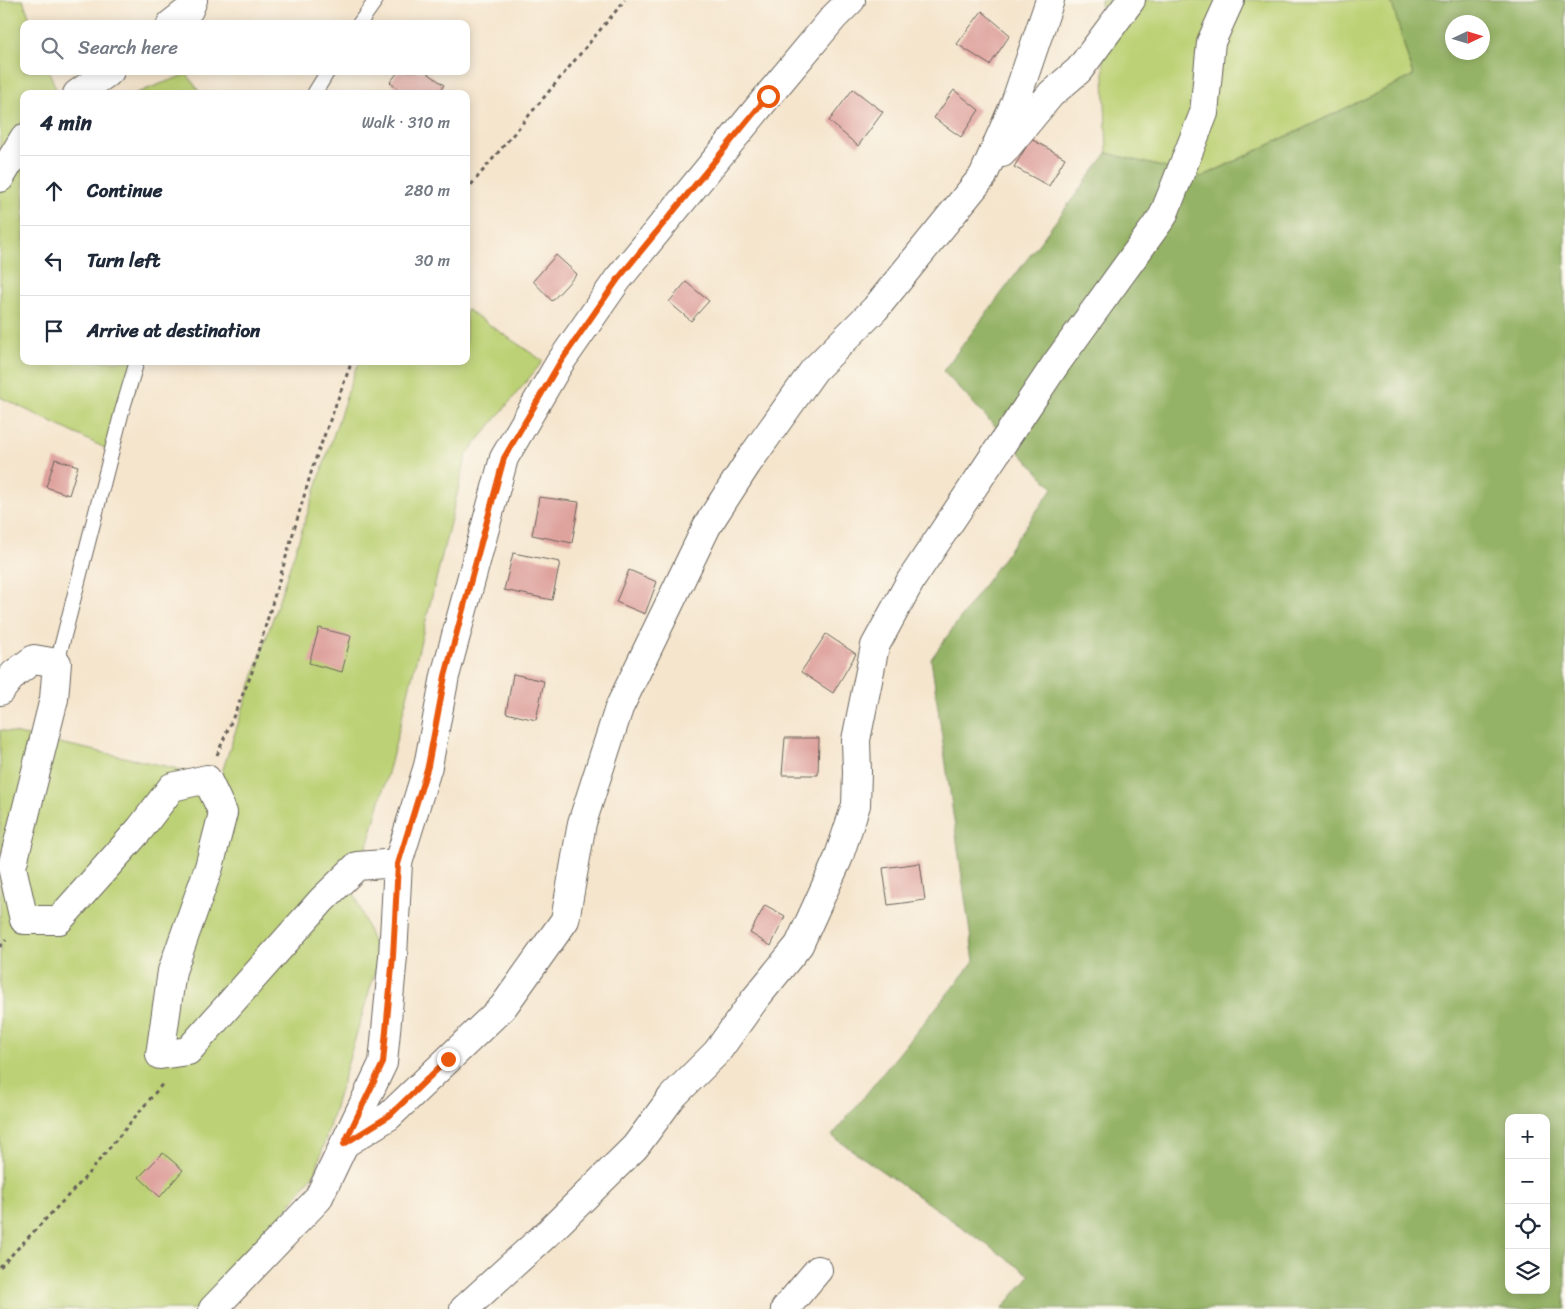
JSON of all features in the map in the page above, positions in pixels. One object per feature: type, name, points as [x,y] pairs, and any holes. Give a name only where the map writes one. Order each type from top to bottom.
[{"type":"street","points":[[176,20],[189,10],[193,0]]},
{"type":"street","points":[[213,1309],[318,1199],[383,1063],[393,956],[398,864],[428,766],[445,676],[504,458],[559,364],[618,279],[834,17],[851,0]]},
{"type":"street","points":[[983,176],[1015,103],[1050,0]]},
{"type":"street","points":[[344,1144],[389,1116],[503,1007],[566,920],[582,823],[619,708],[707,526],[747,464],[814,370],[875,309],[1051,94],[1079,70],[1131,0]]},
{"type":"street","points":[[464,1309],[552,1230],[635,1147],[672,1097],[717,1052],[754,999],[799,945],[838,859],[856,805],[856,740],[875,646],[911,580],[1055,365],[1164,216],[1204,113],[1211,42],[1230,0]]},
{"type":"street","points":[[83,90],[104,75]]},
{"type":"street","points":[[0,178],[20,145]]},
{"type":"street","points":[[0,691],[14,674],[34,659],[56,663],[54,699],[12,867],[24,920],[59,920],[140,829],[172,787],[207,779],[223,813],[209,867],[172,971],[160,1055],[188,1052],[322,900],[357,866],[398,864]]},
{"type":"street","points":[[785,1309],[818,1270]]},
{"type":"lane","points":[[362,20],[376,0]]},
{"type":"lane","points":[[316,90],[326,75]]},
{"type":"lane","points":[[56,663],[135,365]]},
{"type":"path","points":[[470,186],[625,0]]},
{"type":"path","points":[[207,779],[251,675],[313,466],[351,365]]},
{"type":"path","points":[[0,1267],[82,1181],[188,1052]]},
{"type":"green space","points":[[0,0],[23,0],[30,20],[20,20],[20,75],[51,75],[56,90],[20,90],[20,365],[144,365],[111,451],[0,397]]},
{"type":"green space","points":[[1101,0],[1391,0],[1413,76],[1201,177],[1107,153]]},
{"type":"green space","points":[[1391,0],[1565,0],[1565,1309],[1002,1309],[1030,1275],[832,1136],[974,961],[931,659],[1053,488],[943,371],[1107,153],[1202,177],[1413,76]]},
{"type":"green space","points":[[188,75],[198,90],[145,90]]},
{"type":"green space","points":[[470,312],[543,361],[467,454],[391,762],[354,893],[379,958],[316,1171],[261,1243],[195,1309],[0,1309],[0,730],[220,778],[355,370],[358,365],[470,365]]},
{"type":"building","points":[[982,11],[1010,35],[990,65],[957,44]]},
{"type":"building","points":[[396,75],[430,75],[444,85],[441,90],[399,90],[390,82]]},
{"type":"building","points":[[853,89],[883,112],[858,146],[829,121]]},
{"type":"building","points":[[954,90],[979,110],[961,137],[934,118]]},
{"type":"building","points":[[1031,139],[1065,158],[1049,186],[1014,167]]},
{"type":"building","points":[[556,255],[577,274],[552,301],[533,281]]},
{"type":"building","points":[[686,282],[709,301],[691,321],[669,302]]},
{"type":"building","points":[[55,459],[78,466],[69,495],[46,487]]},
{"type":"building","points":[[539,497],[579,502],[572,543],[532,535]]},
{"type":"building","points":[[513,553],[560,562],[552,600],[504,590]]},
{"type":"building","points":[[629,570],[657,582],[645,614],[616,602]]},
{"type":"building","points":[[319,628],[351,636],[342,672],[309,663]]},
{"type":"building","points":[[826,634],[856,654],[833,693],[801,672]]},
{"type":"building","points":[[513,674],[544,681],[536,720],[506,713]]},
{"type":"building","points":[[785,738],[819,738],[818,775],[782,775]]},
{"type":"building","points":[[920,863],[925,900],[888,905],[883,868]]},
{"type":"building","points":[[765,905],[785,916],[771,946],[750,933]]},
{"type":"building","points":[[163,1153],[183,1170],[160,1197],[139,1177]]},
{"type":"route","points":[[448,1059],[389,1116],[344,1144],[383,1063],[393,956],[398,864],[428,766],[445,676],[504,458],[559,364],[618,279],[768,96]]}]
